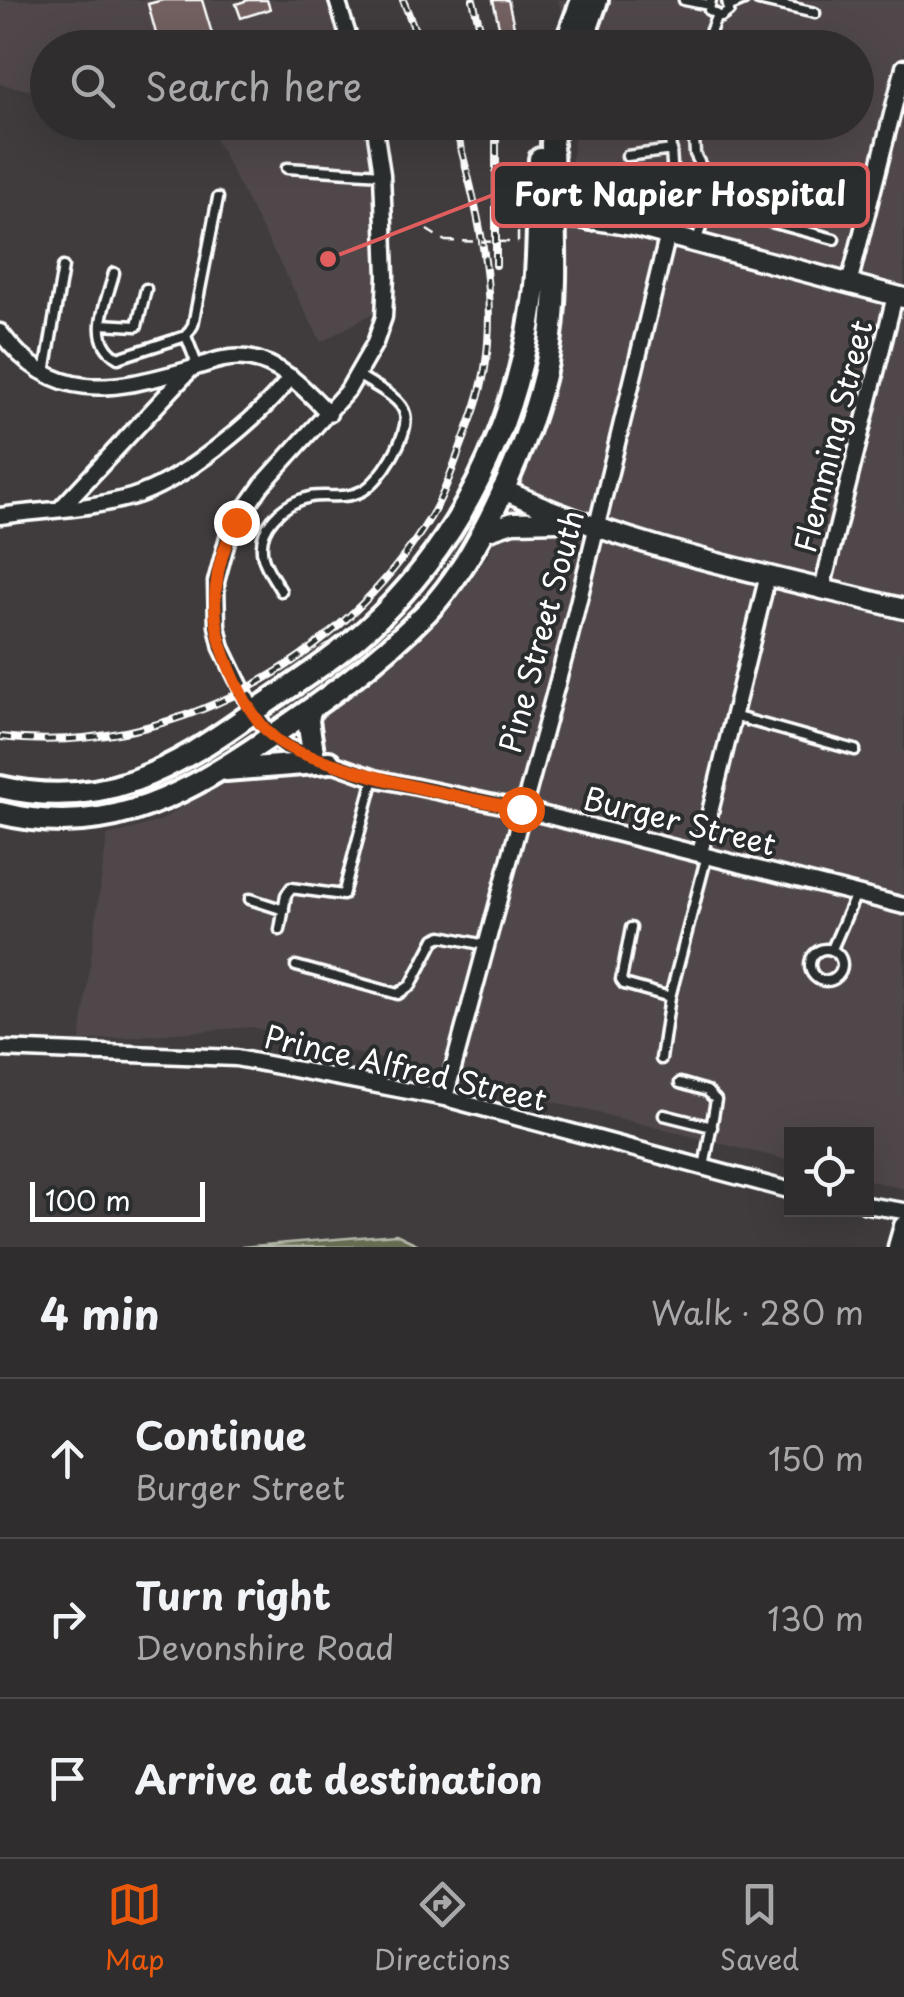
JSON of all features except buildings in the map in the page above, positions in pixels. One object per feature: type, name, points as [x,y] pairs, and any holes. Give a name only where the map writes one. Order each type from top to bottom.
[{"type":"main road","points":[[571,30],[582,0]]},
{"type":"main road","points":[[587,30],[598,0]]},
{"type":"main road","points":[[0,787],[70,792],[125,785],[180,762],[336,655],[416,578],[460,517],[495,446],[526,348],[534,299],[542,140]]},
{"type":"main road","points":[[0,813],[53,822],[100,821],[152,804],[212,773],[310,710],[340,689],[430,610],[480,533],[502,490],[534,408],[547,360],[554,291],[536,215],[552,180],[554,140]]},
{"type":"main road","points":[[552,180],[566,200],[590,218]]},
{"type":"main road","points":[[212,773],[322,760],[308,721],[310,710]]},
{"type":"street","points":[[337,0],[346,30]]},
{"type":"street","points":[[849,284],[904,66]]},
{"type":"street","points":[[272,736],[254,712],[222,648],[215,600],[220,563],[228,537],[252,498],[358,376],[384,317],[382,174],[377,140]]},
{"type":"street","points":[[536,215],[590,218],[668,234],[899,297]]},
{"type":"street","name":"Pine Street South","points":[[445,1098],[570,636],[588,524],[668,234]]},
{"type":"street","name":"Flemming Street","points":[[822,589],[899,297]]},
{"type":"street","points":[[0,332],[27,362],[45,373],[66,384],[94,389],[112,388],[228,358],[248,358],[291,377],[328,414]]},
{"type":"street","points":[[60,508],[194,368]]},
{"type":"street","points":[[0,516],[136,496],[170,479],[245,425],[291,377]]},
{"type":"street","points":[[502,490],[588,524],[904,610]]},
{"type":"street","points":[[480,533],[513,522],[588,524]]},
{"type":"street","points":[[703,854],[768,575]]},
{"type":"street","name":"Burger Street","points":[[272,736],[296,752],[374,778],[521,809],[904,906]]},
{"type":"street","name":"Prince Alfred Street","points":[[0,1049],[224,1056],[445,1098],[784,1189]]},
{"type":"street","points":[[874,1206],[904,1211]]},
{"type":"street","points":[[898,1247],[904,1226]]},
{"type":"lane","points":[[684,0],[710,2],[716,17],[711,30]]},
{"type":"lane","points":[[716,17],[725,16],[728,3],[744,0]]},
{"type":"lane","points":[[758,0],[815,13]]},
{"type":"lane","points":[[671,140],[673,178]]},
{"type":"lane","points":[[694,140],[705,186],[713,193]]},
{"type":"lane","points":[[627,156],[672,150]]},
{"type":"lane","points":[[287,168],[382,174]]},
{"type":"lane","points":[[626,183],[720,172],[726,186]]},
{"type":"lane","points":[[696,242],[713,193],[733,185],[741,190],[750,214],[756,218],[834,239]]},
{"type":"lane","points":[[194,368],[186,336],[192,325],[218,198]]},
{"type":"lane","points":[[45,373],[63,267]]},
{"type":"lane","points":[[114,273],[100,341],[118,358],[186,336]]},
{"type":"lane","points":[[101,324],[136,326],[146,289]]},
{"type":"lane","points":[[282,590],[262,548],[264,531],[276,514],[299,500],[350,496],[371,487],[385,471],[405,427],[405,414],[398,402],[358,376]]},
{"type":"lane","points":[[733,716],[855,750]]},
{"type":"lane","points":[[280,930],[291,888],[343,896],[374,778]]},
{"type":"lane","points":[[661,1059],[670,996],[703,854]]},
{"type":"lane","points":[[832,949],[856,894]]},
{"type":"lane","points":[[250,900],[284,910]]},
{"type":"lane","points":[[631,928],[620,980],[670,996]]},
{"type":"lane","points":[[296,966],[398,994],[412,985],[435,939],[442,936],[485,945]]},
{"type":"lane","points":[[832,949],[843,965],[840,974],[831,980],[821,980],[813,974],[813,954],[832,949]]},
{"type":"lane","points":[[680,1082],[713,1095],[717,1104],[704,1168]]},
{"type":"lane","points":[[664,1115],[712,1127]]},
{"type":"path","points":[[426,230],[445,241],[518,242],[536,215]]},
{"type":"shaded area","points":[[0,0],[331,0],[340,30],[30,30],[30,90],[0,84]]},
{"type":"shaded area","points":[[558,0],[904,0],[904,1189],[874,1182],[874,1127],[784,1127],[784,1159],[251,1027],[80,1041],[107,836],[160,821],[345,700],[489,555],[547,377],[574,140],[874,140],[874,30],[568,30]]},
{"type":"shaded area","points":[[216,140],[366,140],[377,207],[379,310],[321,342]]},
{"type":"green space","points":[[396,1234],[423,1247],[241,1247]]},
{"type":"railway","points":[[403,0],[415,30]]},
{"type":"railway","points":[[473,0],[480,30]]},
{"type":"railway","points":[[0,737],[64,739],[126,732],[187,715],[245,689],[300,656],[349,616],[393,570],[443,493],[476,406],[486,362],[486,271],[458,140]]},
{"type":"railway","points":[[496,140],[496,265]]},
{"type":"place","name":"Fort Napier Hospital","points":[[328,259]]},
{"type":"route","points":[[236,522],[216,582],[217,626],[229,669],[272,736],[296,752],[374,778],[521,809]]}]
